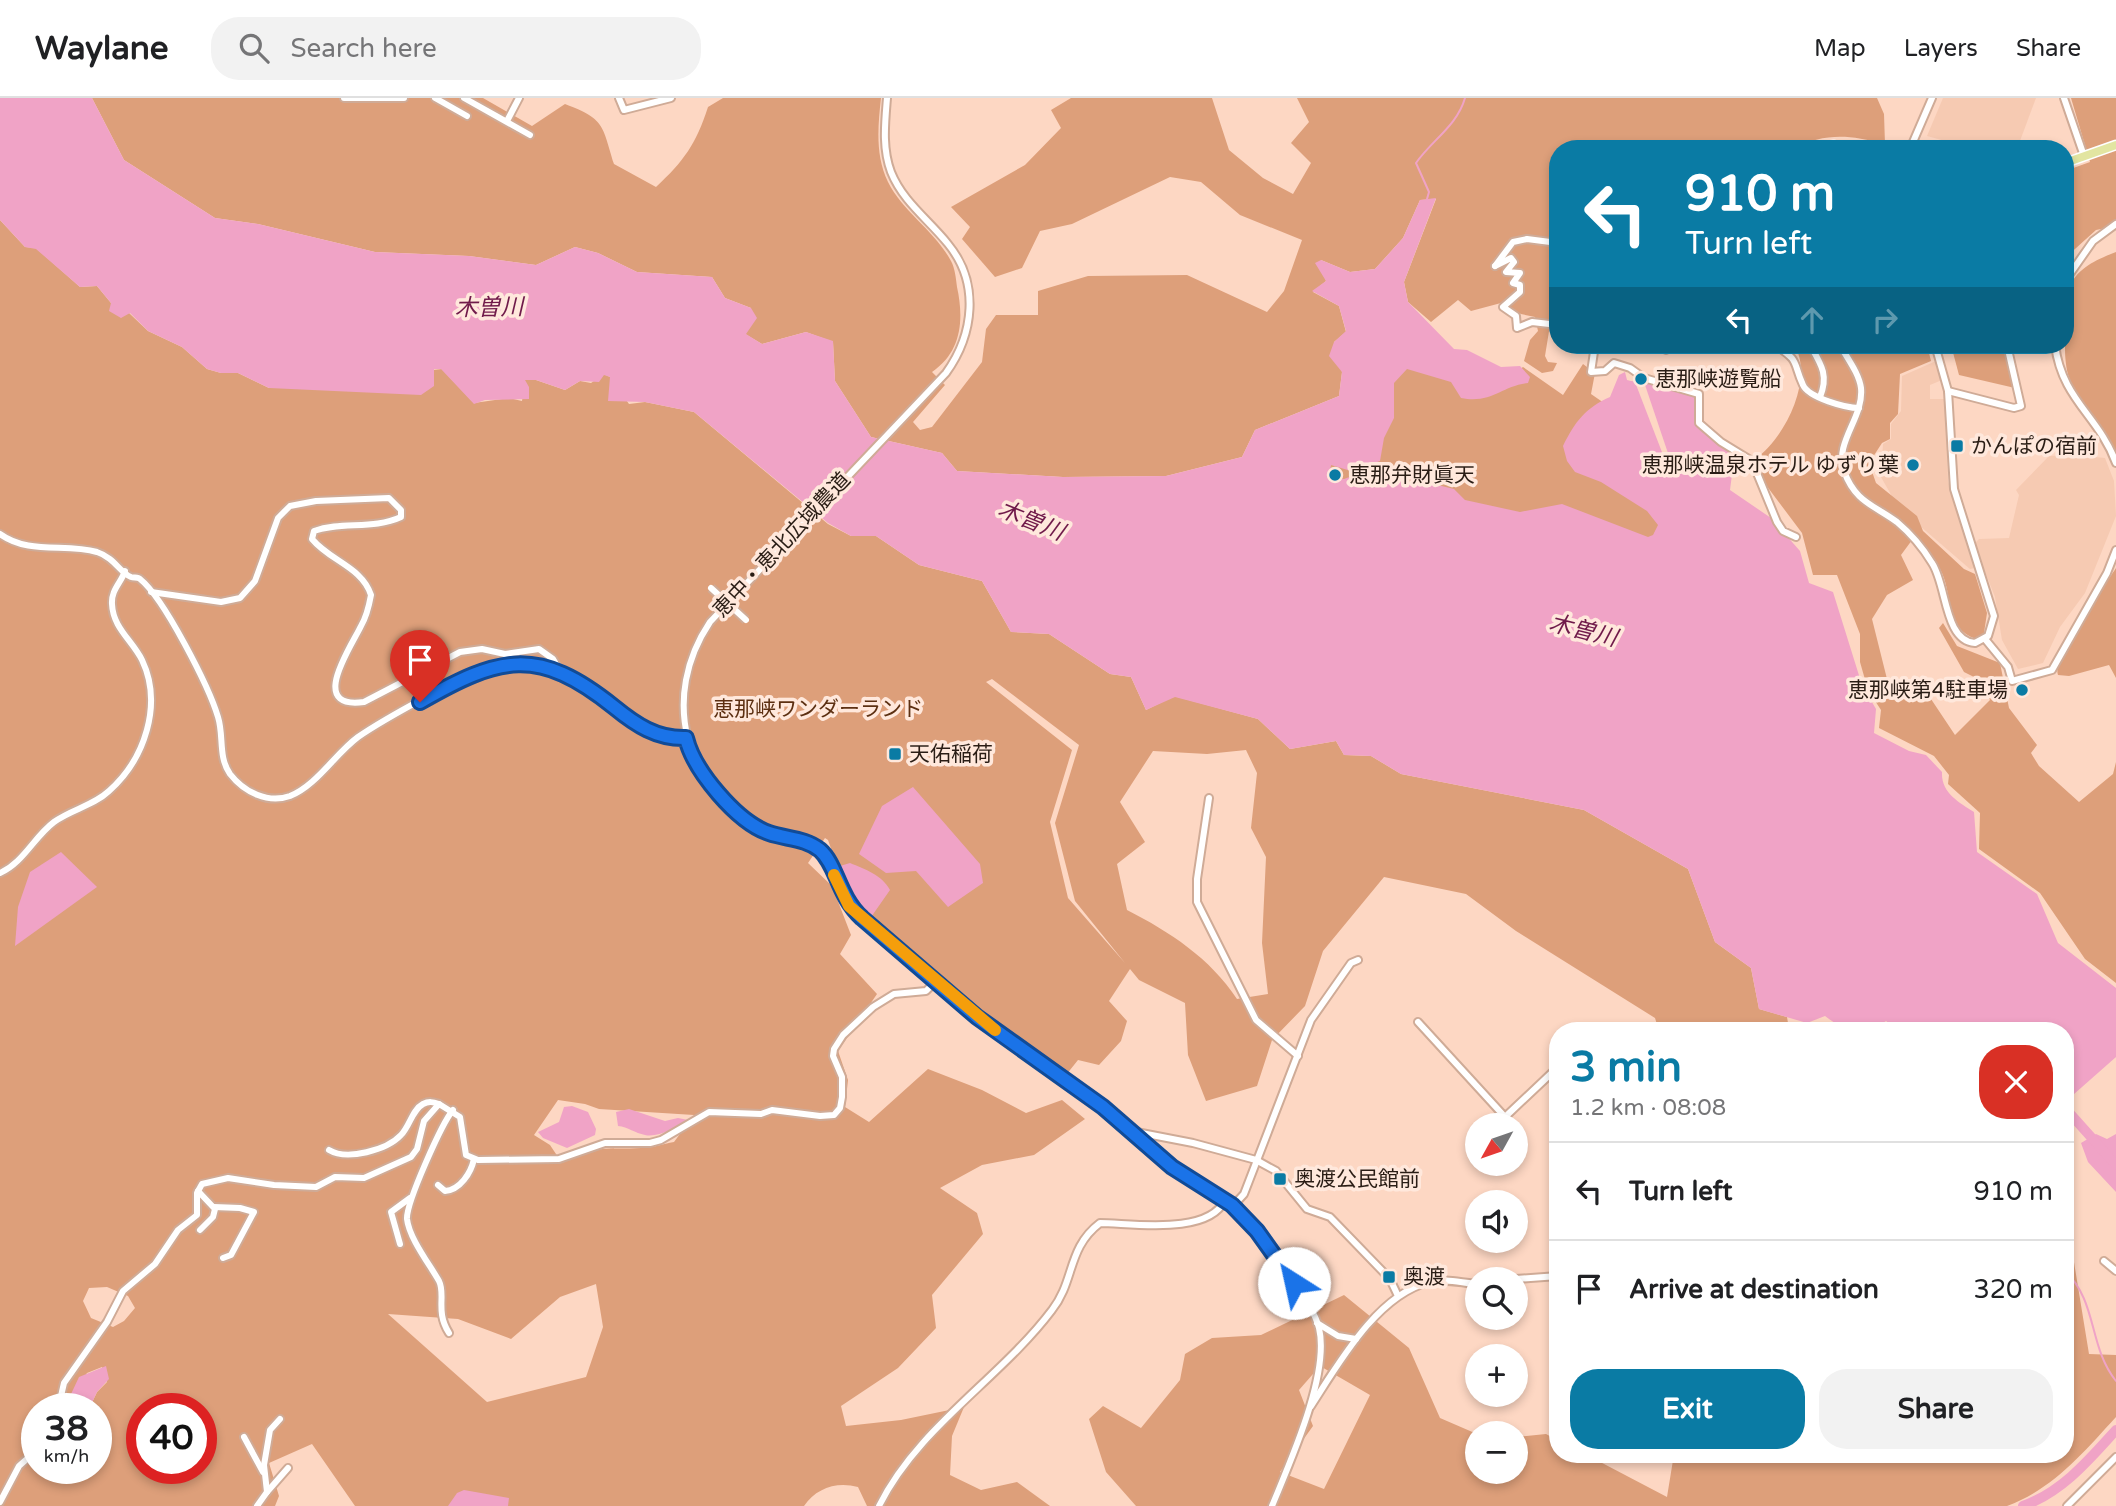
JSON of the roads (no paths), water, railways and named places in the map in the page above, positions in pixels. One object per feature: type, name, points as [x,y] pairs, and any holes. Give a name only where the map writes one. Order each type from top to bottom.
[{"type":"main road","points":[[2074,160],[2116,145]]},
{"type":"street","points":[[344,98],[404,98]]},
{"type":"street","points":[[435,98],[467,116]]},
{"type":"street","points":[[464,98],[530,135]]},
{"type":"street","points":[[507,121],[519,98]]},
{"type":"street","points":[[619,98],[624,110],[654,100],[671,98]]},
{"type":"street","name":"恵中・恵北広域農道","points":[[887,98],[884,135],[892,174],[905,196],[949,244],[961,265],[970,297],[966,335],[946,373],[717,612],[698,641],[684,688],[686,738],[702,772],[727,802],[763,831],[803,841],[821,851],[830,864],[849,906],[936,982],[1131,1131],[1172,1167],[1233,1206],[1257,1231],[1305,1300],[1317,1323],[1321,1363],[1272,1506]]},
{"type":"street","points":[[1914,140],[1932,98]]},
{"type":"street","points":[[2064,98],[2084,156]]},
{"type":"street","points":[[2074,268],[2093,241],[2116,224]]},
{"type":"street","points":[[1549,242],[1527,239],[1513,242],[1495,266],[1511,258],[1514,262],[1506,272],[1520,273],[1513,283],[1520,285],[1520,292],[1503,307],[1516,316],[1517,328],[1532,322],[1549,325]]},
{"type":"street","points":[[949,244],[956,240]]},
{"type":"street","points":[[1594,354],[1591,372],[1605,371],[1615,363],[1624,365],[1644,378],[1699,394],[1699,423],[1721,442],[1749,458],[1777,522],[1783,531],[1796,537]]},
{"type":"street","points":[[1787,354],[1793,358],[1806,389],[1841,407],[1859,408]]},
{"type":"street","points":[[1815,354],[1825,372],[1826,383],[1821,397]]},
{"type":"street","points":[[1844,354],[1860,385],[1859,408],[1841,456],[1847,477],[1864,503],[1901,526],[1930,559],[1939,575],[1949,620],[1958,634],[1970,643],[1985,639],[1993,629],[1994,616],[1954,489],[1948,391],[1938,354]]},
{"type":"street","points":[[1948,391],[2014,408],[2021,405],[2009,354]]},
{"type":"street","points":[[2057,354],[2065,384],[2105,439],[2116,463]]},
{"type":"street","points":[[151,592],[220,602],[240,598],[255,581],[278,518],[290,506],[316,500],[389,498],[401,510],[401,517],[391,522],[358,527],[326,527],[314,531],[312,540],[321,550],[356,572],[371,595],[362,625],[337,672],[335,683],[340,698],[348,704],[364,702],[460,652],[482,649],[505,654],[539,649],[553,659],[560,671]]},
{"type":"street","points":[[0,534],[18,545],[94,551],[108,556],[130,577],[142,581],[180,638],[218,715],[226,766],[231,775],[252,793],[265,798],[276,800],[296,793],[359,737],[464,676],[478,670],[525,663],[560,671],[586,685],[648,731],[671,739],[686,738]]},
{"type":"street","points":[[1985,639],[2008,667],[2012,681],[2052,670],[2107,573],[2116,550]]},
{"type":"street","points":[[0,873],[19,859],[56,821],[94,804],[111,789],[131,763],[145,737],[152,705],[148,676],[141,657],[115,620],[112,607],[112,597],[125,571]]},
{"type":"street","points":[[711,588],[746,620]]},
{"type":"street","points":[[1209,798],[1197,879],[1198,902],[1255,1020],[1298,1056]]},
{"type":"street","points":[[1233,1206],[1244,1194],[1311,1020],[1324,998],[1352,963],[1358,960]]},
{"type":"street","points":[[328,1150],[347,1153],[383,1147],[402,1133],[423,1104],[430,1101],[453,1110],[460,1117],[466,1155],[474,1159],[559,1159],[586,1147],[605,1143],[650,1143],[661,1140],[709,1112],[761,1114],[772,1110],[820,1116],[834,1115],[840,1108],[842,1077],[833,1056],[834,1049],[843,1035],[873,1007],[894,994],[926,991],[936,982]]},
{"type":"street","points":[[1418,1022],[1505,1116],[1549,1075]]},
{"type":"street","points":[[62,1393],[64,1383],[107,1322],[123,1291],[155,1264],[178,1230],[197,1215],[198,1191],[202,1184],[220,1178],[316,1187],[335,1177],[364,1178],[411,1157],[417,1149],[424,1121],[439,1104]]},
{"type":"street","points":[[449,1333],[440,1319],[440,1286],[426,1264],[408,1225],[411,1198],[444,1122],[453,1110]]},
{"type":"street","points":[[1131,1131],[1193,1143],[1255,1160],[1276,1171],[1307,1209],[1330,1217],[1390,1279],[1398,1296]]},
{"type":"street","points":[[438,1185],[445,1191],[455,1189],[470,1172],[474,1159]]},
{"type":"street","points":[[198,1191],[214,1207],[240,1208],[254,1212],[231,1255],[223,1258]]},
{"type":"street","points":[[400,1244],[391,1212],[411,1198]]},
{"type":"street","points":[[879,1506],[918,1450],[1023,1345],[1053,1309],[1062,1292],[1073,1255],[1086,1233],[1100,1223],[1165,1226],[1209,1215],[1222,1206],[1225,1200]]},
{"type":"street","points":[[201,1230],[213,1217],[214,1207]]},
{"type":"street","points":[[2104,1261],[2116,1270]]},
{"type":"street","points":[[1528,1278],[1549,1277]]},
{"type":"street","points":[[1306,1413],[1356,1339],[1398,1296],[1429,1282],[1457,1279],[1465,1281]]},
{"type":"street","points":[[1317,1323],[1338,1336],[1356,1339]]},
{"type":"street","points":[[267,1492],[265,1474],[270,1430],[280,1419]]},
{"type":"street","points":[[244,1437],[265,1474]]},
{"type":"street","points":[[2067,1506],[2116,1457]]},
{"type":"street","points":[[0,1502],[21,1464]]},
{"type":"street","points":[[270,1506],[259,1503],[288,1468]]},
{"type":"water","points":[[0,98],[92,98],[124,160],[215,218],[258,224],[375,252],[469,256],[536,265],[575,247],[598,253],[637,272],[712,277],[725,298],[751,308],[757,318],[746,334],[762,344],[806,332],[833,341],[835,381],[871,437],[942,453],[957,471],[1063,477],[1166,476],[1242,457],[1255,430],[1339,396],[1342,372],[1329,356],[1334,342],[1346,331],[1339,306],[1312,291],[1326,281],[1315,263],[1321,260],[1350,272],[1375,269],[1403,238],[1420,200],[1436,198],[1404,282],[1408,302],[1454,349],[1467,350],[1501,367],[1520,366],[1530,377],[1528,383],[1481,399],[1461,398],[1451,382],[1407,369],[1394,383],[1394,418],[1384,438],[1380,461],[1351,471],[1331,465],[1329,478],[1344,479],[1382,465],[1408,482],[1421,481],[1454,489],[1465,500],[1520,512],[1562,504],[1648,537],[1653,535],[1658,525],[1647,511],[1601,482],[1575,472],[1567,461],[1563,446],[1582,417],[1610,397],[1619,375],[1625,372],[1627,380],[1660,384],[1696,394],[1696,416],[1699,423],[1735,451],[1730,490],[1771,518],[1800,551],[1809,583],[1833,592],[1862,685],[1876,709],[1874,733],[1909,751],[1926,755],[1942,772],[1944,786],[1948,791],[1974,812],[1977,852],[2037,894],[2058,943],[2116,988],[2116,1057],[2074,1094],[2074,1022],[1835,1022],[1825,1016],[1804,1022],[1759,1009],[1751,968],[1715,942],[1688,869],[1584,810],[1401,774],[1371,756],[1344,755],[1336,741],[1290,749],[1258,719],[1175,697],[1146,710],[1131,677],[1110,674],[1049,634],[1011,632],[982,581],[919,565],[876,536],[851,536],[828,523],[694,412],[645,402],[608,401],[610,377],[604,375],[599,382],[580,381],[565,390],[536,380],[525,380],[529,387],[529,399],[485,400],[474,404],[441,369],[434,369],[434,386],[421,395],[269,388],[238,373],[221,373],[207,369],[182,347],[148,331],[130,313],[121,318],[109,311],[111,303],[97,286],[80,287],[36,249],[25,247],[0,220]]},
{"type":"water","points":[[913,787],[980,864],[983,883],[948,907],[916,871],[886,873],[859,854],[882,806]]},
{"type":"water","points":[[61,852],[97,887],[15,946],[18,907],[30,872]]},
{"type":"water","points":[[850,863],[878,876],[890,890],[869,920],[849,900],[840,866]]},
{"type":"water","points":[[572,1106],[588,1112],[596,1129],[595,1135],[567,1148],[543,1138],[538,1132],[559,1122],[564,1107]]},
{"type":"water","points":[[629,1109],[665,1121],[678,1118],[688,1120],[673,1129],[650,1136],[618,1126],[616,1112]]},
{"type":"water","points":[[2096,1134],[2107,1139],[2116,1134],[2116,1192],[2088,1162],[2081,1143]]},
{"type":"water","points":[[106,1366],[109,1379],[97,1393],[72,1393],[79,1377]]},
{"type":"water","points":[[464,1490],[509,1498],[508,1506],[448,1506],[457,1493]]},
{"type":"waterway","points":[[1427,199],[1429,192],[1416,163],[1450,125],[1465,98]]},
{"type":"waterway","name":"木曽川","points":[[2074,1118],[2116,1165]]},
{"type":"waterway","points":[[2074,1281],[2083,1296],[2101,1353],[2116,1381]]},
{"type":"waterway","points":[[2023,1506],[2062,1484],[2085,1464],[2116,1430]]},
{"type":"place","name":"恵那峡遊覧船","points":[[1641,379]]},
{"type":"place","name":"かんぽの宿前","points":[[1957,446]]},
{"type":"place","name":"恵那峡温泉ホテル ゆずり葉","points":[[1913,465]]},
{"type":"place","name":"恵那弁財眞天","points":[[1335,475]]},
{"type":"place","name":"恵那峡第4駐車場","points":[[2022,690]]},
{"type":"place","name":"天佑稲荷","points":[[895,754]]},
{"type":"place","name":"奥渡公民館前","points":[[1280,1179]]},
{"type":"place","name":"奥渡","points":[[1389,1277]]},
{"type":"park label","name":"恵那峡ワンダーランド","points":[[818,709]]}]
